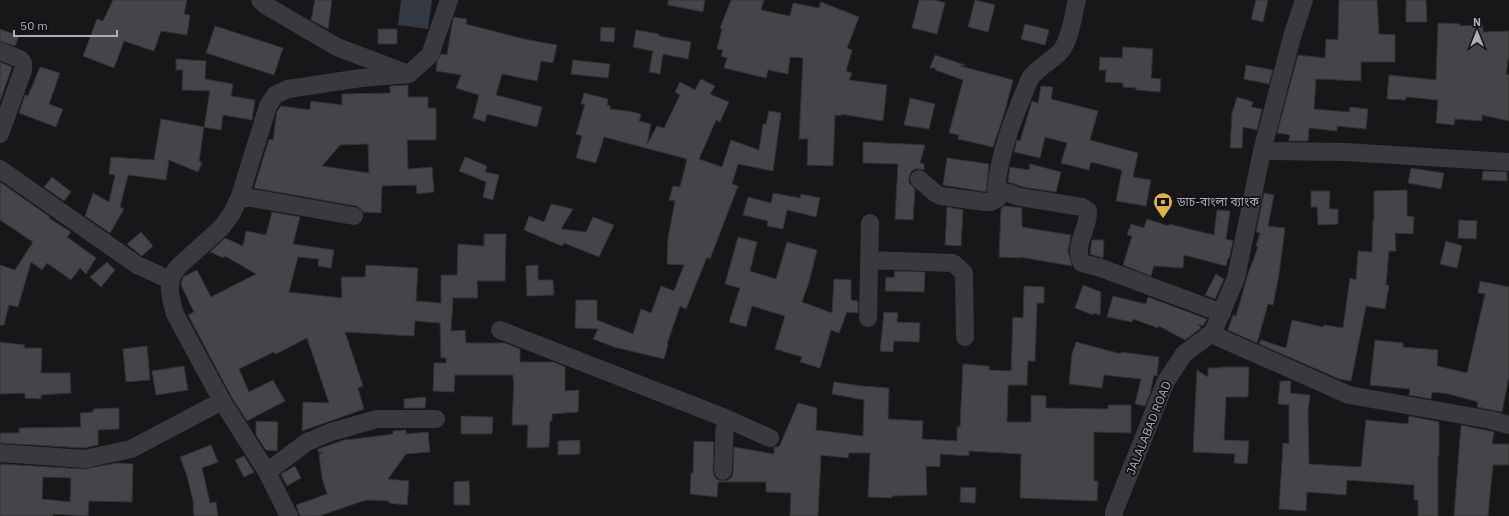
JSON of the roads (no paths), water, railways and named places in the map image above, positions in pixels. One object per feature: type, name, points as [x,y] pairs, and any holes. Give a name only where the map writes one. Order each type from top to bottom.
[{"type":"street","points":[[260,0],[265,5],[338,47],[409,74]]},
{"type":"street","points":[[289,516],[267,472],[222,401],[175,314],[171,300],[170,280],[174,271],[222,227],[232,213],[240,196],[268,106],[274,95],[288,89],[332,82],[409,74],[430,55],[449,0]]},
{"type":"street","points":[[919,179],[935,194],[941,196],[985,202],[991,202],[997,199],[996,189],[1004,144],[1030,78],[1037,69],[1060,53],[1066,42],[1077,0]]},
{"type":"street","points":[[1304,0],[1292,37],[1262,151],[1236,278],[1214,327],[1214,332],[1218,337],[1349,395],[1491,420],[1509,425]]},
{"type":"street","points":[[0,51],[20,60],[23,63],[23,70],[0,134]]},
{"type":"street","points":[[1262,151],[1345,152],[1509,162]]},
{"type":"street","points":[[0,170],[137,265],[170,280]]},
{"type":"street","points":[[996,189],[1020,197],[1082,207],[1088,211],[1088,218],[1080,242],[1079,258],[1082,263],[1101,268],[1222,312]]},
{"type":"street","points":[[240,196],[354,216]]},
{"type":"street","points":[[868,318],[870,223]]},
{"type":"street","points":[[869,260],[953,263],[964,273],[965,337]]},
{"type":"street","points":[[500,330],[725,418],[770,438]]},
{"type":"street","name":"JALALABAD ROAD","points":[[1114,516],[1114,512],[1166,381],[1184,354],[1214,332]]},
{"type":"street","points":[[0,453],[85,459],[131,449],[222,401]]},
{"type":"street","points":[[723,470],[725,418]]},
{"type":"street","points":[[267,472],[308,442],[331,432],[377,419],[436,419]]},
{"type":"place","name":"ডাচ-বাংলা ব্যাংক","points":[[1163,219]]}]
